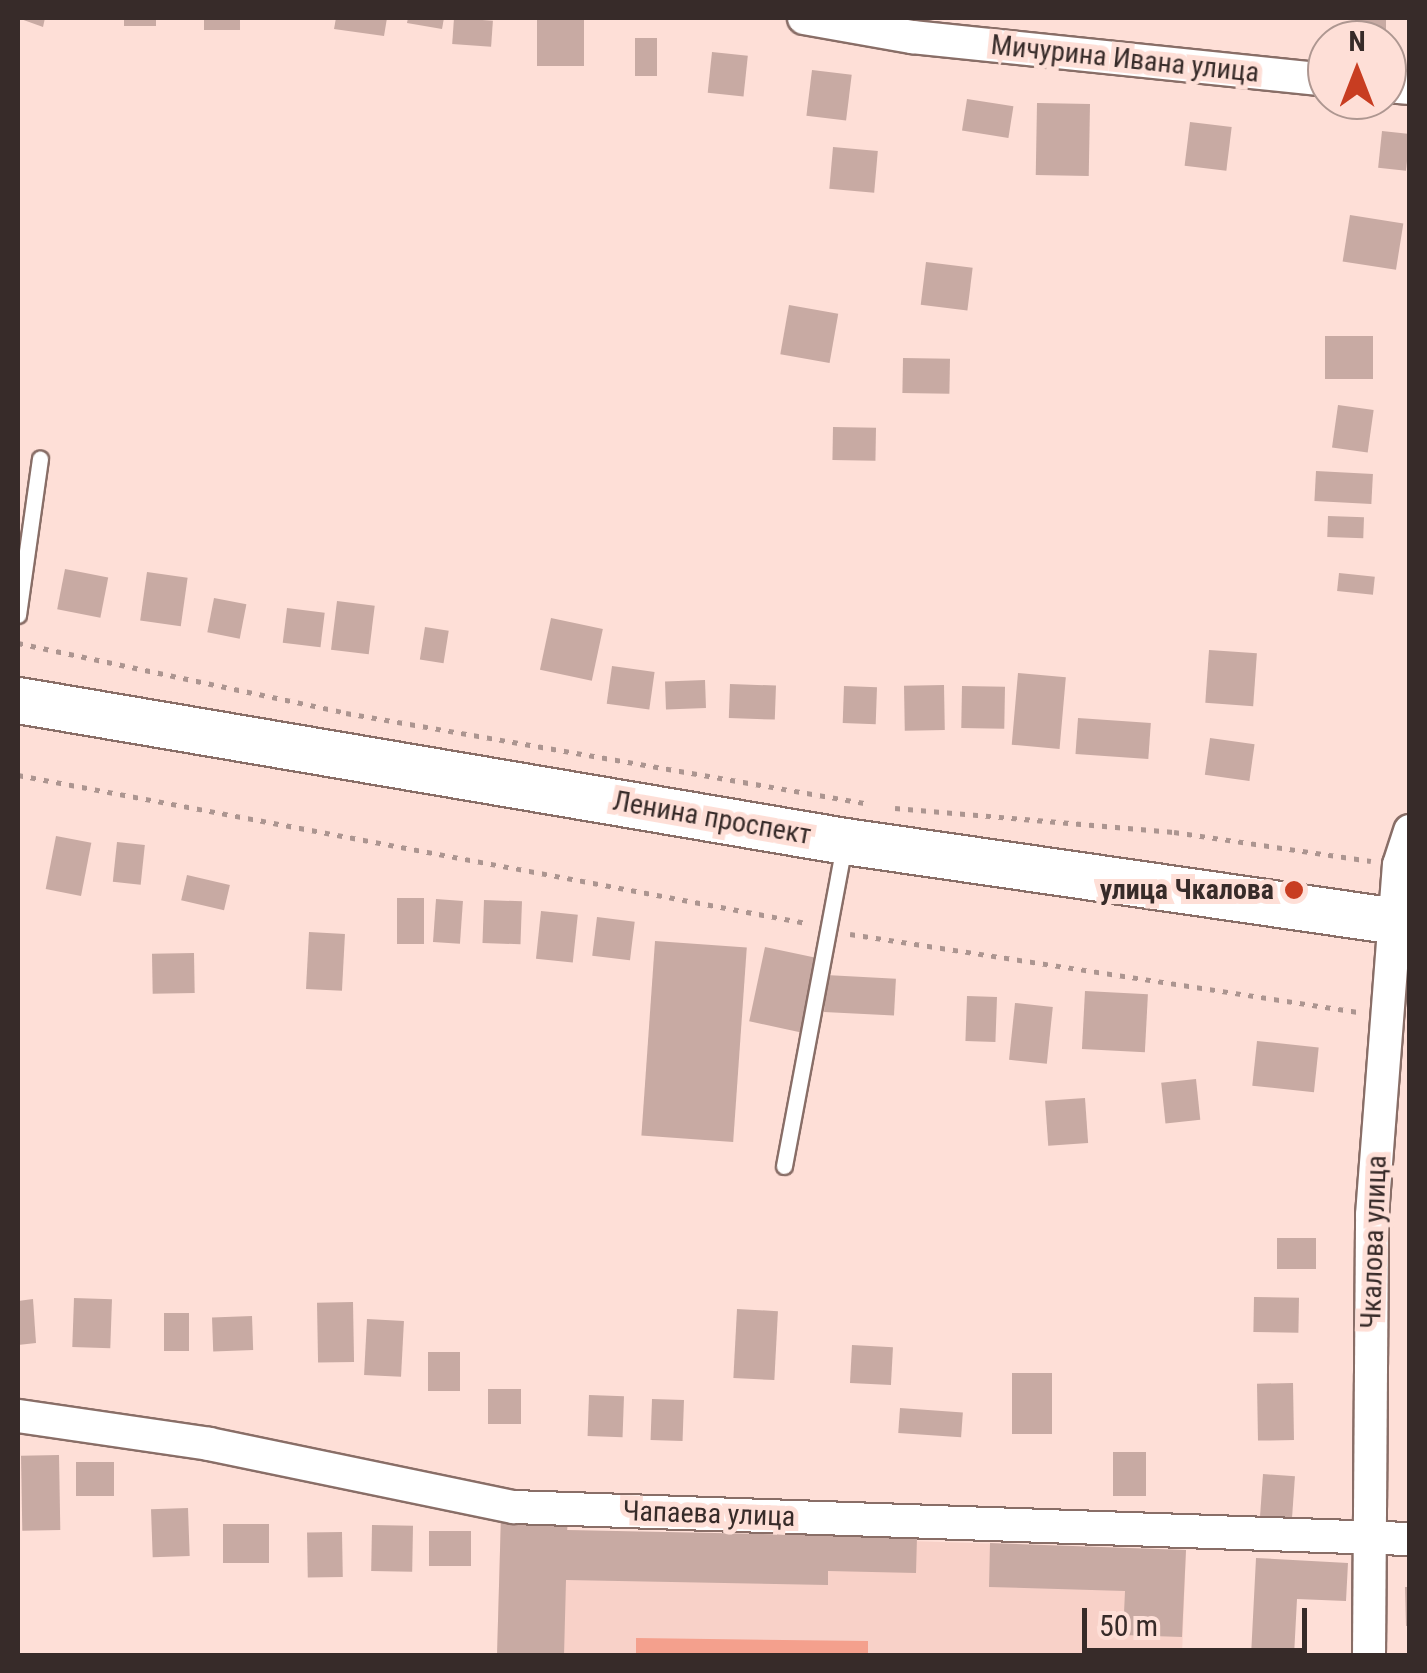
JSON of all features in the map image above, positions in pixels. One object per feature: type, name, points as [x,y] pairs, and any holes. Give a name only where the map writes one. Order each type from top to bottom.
[{"type":"main road","name":"Ленина проспект","points":[[18,700],[856,822],[1402,922]]},
{"type":"street","name":"Мичурина Ивана улица","points":[[804,18],[912,37],[1307,78]]},
{"type":"street","name":"Чкалова улица","points":[[1370,1656],[1367,1538],[1372,1215],[1386,1016],[1402,922],[1399,865],[1410,831]]},
{"type":"street","name":"Чапаева улица","points":[[18,1416],[209,1444],[514,1508],[1410,1539]]},
{"type":"lane","points":[[18,615],[40,459]]},
{"type":"lane","points":[[784,1166],[827,927],[856,822]]},
{"type":"path","points":[[18,643],[856,822]]},
{"type":"path","points":[[18,775],[827,927],[1386,1016]]},
{"type":"path","points":[[887,807],[1174,832],[1399,865]]},
{"type":"shaded area","points":[[501,1515],[568,1517],[568,1530],[1186,1550],[1182,1655],[497,1656]]},
{"type":"shaded area","points":[[636,1638],[868,1641],[868,1655],[636,1655]]},
{"type":"building","points":[[18,18],[45,18],[43,27]]},
{"type":"building","points":[[124,18],[156,18],[156,26],[124,26]]},
{"type":"building","points":[[204,18],[240,18],[240,30],[204,30]]},
{"type":"building","points":[[336,18],[387,18],[384,36],[334,29]]},
{"type":"building","points":[[408,18],[444,18],[442,29],[407,23]]},
{"type":"building","points":[[454,18],[493,21],[491,47],[452,44]]},
{"type":"building","points":[[537,18],[584,18],[584,66],[537,66]]},
{"type":"building","points":[[635,38],[657,38],[657,76],[635,76]]},
{"type":"building","points":[[712,52],[748,56],[744,97],[708,93]]},
{"type":"building","points":[[812,70],[852,75],[846,121],[806,116]]},
{"type":"building","points":[[967,99],[1013,106],[1008,138],[962,131]]},
{"type":"building","points":[[1037,103],[1090,104],[1089,176],[1036,175]]},
{"type":"building","points":[[1190,122],[1232,127],[1226,171],[1185,166]]},
{"type":"building","points":[[1382,131],[1410,134],[1406,171],[1378,168]]},
{"type":"building","points":[[833,147],[878,151],[874,193],[829,189]]},
{"type":"building","points":[[1350,215],[1403,223],[1396,270],[1343,261]]},
{"type":"building","points":[[926,262],[973,268],[967,310],[921,305]]},
{"type":"building","points":[[789,305],[838,314],[830,363],[780,354]]},
{"type":"building","points":[[1325,336],[1373,336],[1373,379],[1325,379]]},
{"type":"building","points":[[903,358],[950,359],[949,394],[902,393]]},
{"type":"building","points":[[1338,405],[1374,410],[1368,453],[1332,448]]},
{"type":"building","points":[[833,427],[876,428],[875,461],[832,460]]},
{"type":"building","points":[[1316,471],[1373,474],[1371,504],[1314,501]]},
{"type":"building","points":[[1328,516],[1364,517],[1363,538],[1327,537]]},
{"type":"building","points":[[65,569],[108,577],[100,618],[57,609]]},
{"type":"building","points":[[147,572],[188,578],[181,626],[140,621]]},
{"type":"building","points":[[1339,573],[1375,577],[1373,595],[1337,591]]},
{"type":"building","points":[[214,598],[246,604],[240,639],[207,632]]},
{"type":"building","points":[[337,601],[375,606],[369,654],[331,650]]},
{"type":"building","points":[[287,608],[325,613],[320,647],[283,643]]},
{"type":"building","points":[[551,618],[603,629],[592,681],[540,670]]},
{"type":"building","points":[[425,627],[449,631],[444,663],[420,660]]},
{"type":"building","points":[[1209,650],[1257,653],[1253,706],[1205,703]]},
{"type":"building","points":[[612,666],[655,672],[649,710],[607,704]]},
{"type":"building","points":[[1018,673],[1066,677],[1060,749],[1012,745]]},
{"type":"building","points":[[705,680],[706,708],[666,709],[665,681]]},
{"type":"building","points":[[730,684],[776,686],[775,720],[729,718]]},
{"type":"building","points":[[944,685],[945,730],[905,731],[904,686]]},
{"type":"building","points":[[844,686],[877,687],[876,724],[843,723]]},
{"type":"building","points":[[962,686],[1005,687],[1004,729],[961,728]]},
{"type":"building","points":[[1078,718],[1151,723],[1148,759],[1075,754]]},
{"type":"building","points":[[1210,738],[1255,744],[1249,781],[1205,775]]},
{"type":"building","points":[[56,836],[91,843],[81,896],[46,889]]},
{"type":"building","points":[[117,842],[145,845],[141,885],[113,882]]},
{"type":"building","points":[[187,875],[230,885],[224,910],[181,900]]},
{"type":"building","points":[[397,898],[424,898],[424,944],[397,944]]},
{"type":"building","points":[[436,899],[463,901],[460,944],[433,942]]},
{"type":"building","points":[[484,900],[522,901],[520,944],[482,943]]},
{"type":"building","points":[[541,911],[578,915],[573,963],[536,959]]},
{"type":"building","points":[[597,917],[635,922],[630,960],[592,956]]},
{"type":"building","points":[[309,932],[345,934],[342,991],[306,989]]},
{"type":"building","points":[[655,941],[747,947],[733,1142],[641,1136]]},
{"type":"building","points":[[765,947],[816,958],[800,1032],[749,1021]]},
{"type":"building","points":[[194,953],[195,993],[153,994],[152,954]]},
{"type":"building","points":[[826,975],[896,979],[894,1016],[824,1012]]},
{"type":"building","points":[[1085,991],[1148,994],[1145,1052],[1082,1049]]},
{"type":"building","points":[[967,996],[997,997],[995,1042],[965,1041]]},
{"type":"building","points":[[1015,1003],[1053,1007],[1047,1064],[1009,1060]]},
{"type":"building","points":[[1257,1041],[1319,1047],[1314,1092],[1252,1086]]},
{"type":"building","points":[[1196,1079],[1200,1120],[1165,1123],[1161,1083]]},
{"type":"building","points":[[1085,1098],[1088,1143],[1048,1146],[1045,1101]]},
{"type":"building","points":[[1277,1238],[1316,1238],[1316,1269],[1277,1269]]},
{"type":"building","points":[[1254,1297],[1299,1298],[1298,1333],[1253,1332]]},
{"type":"building","points":[[74,1298],[112,1299],[110,1348],[72,1347]]},
{"type":"building","points":[[33,1299],[36,1343],[18,1345],[18,1301]]},
{"type":"building","points":[[353,1302],[354,1362],[318,1363],[317,1303]]},
{"type":"building","points":[[737,1309],[778,1311],[774,1380],[733,1378]]},
{"type":"building","points":[[164,1313],[189,1313],[189,1351],[164,1351]]},
{"type":"building","points":[[252,1316],[253,1350],[213,1351],[212,1317]]},
{"type":"building","points":[[367,1319],[404,1321],[401,1377],[364,1375]]},
{"type":"building","points":[[852,1345],[893,1347],[891,1385],[850,1383]]},
{"type":"building","points":[[428,1352],[460,1352],[460,1391],[428,1391]]},
{"type":"building","points":[[1012,1373],[1052,1373],[1052,1434],[1012,1434]]},
{"type":"building","points":[[1293,1383],[1294,1440],[1258,1441],[1257,1384]]},
{"type":"building","points":[[488,1389],[521,1389],[521,1424],[488,1424]]},
{"type":"building","points":[[589,1395],[624,1396],[623,1437],[588,1436]]},
{"type":"building","points":[[652,1399],[684,1400],[683,1441],[651,1440]]},
{"type":"building","points":[[900,1408],[963,1412],[961,1437],[898,1433]]},
{"type":"building","points":[[1113,1452],[1146,1452],[1146,1496],[1113,1496]]},
{"type":"building","points":[[59,1455],[60,1530],[22,1531],[21,1456]]},
{"type":"building","points":[[76,1462],[114,1462],[114,1496],[76,1496]]},
{"type":"building","points":[[1263,1474],[1295,1476],[1292,1519],[1260,1517]]},
{"type":"building","points":[[188,1508],[190,1556],[153,1557],[151,1509]]},
{"type":"building","points":[[501,1515],[568,1517],[567,1530],[917,1537],[916,1573],[828,1571],[828,1585],[566,1580],[564,1656],[497,1656]]},
{"type":"building","points":[[223,1524],[269,1524],[269,1563],[223,1563]]},
{"type":"building","points":[[372,1525],[413,1526],[412,1572],[371,1571]]},
{"type":"building","points":[[429,1531],[471,1531],[471,1566],[429,1566]]},
{"type":"building","points":[[342,1532],[343,1577],[308,1578],[307,1533]]},
{"type":"building","points":[[990,1543],[1186,1550],[1182,1637],[1123,1635],[1125,1591],[989,1587]]},
{"type":"building","points":[[1256,1558],[1348,1563],[1346,1601],[1297,1599],[1294,1656],[1251,1656]]},
{"type":"building","points":[[1405,1587],[1410,1587],[1410,1626],[1406,1626]]},
{"type":"place","name":"улица Чкалова","points":[[1294,890]]}]
